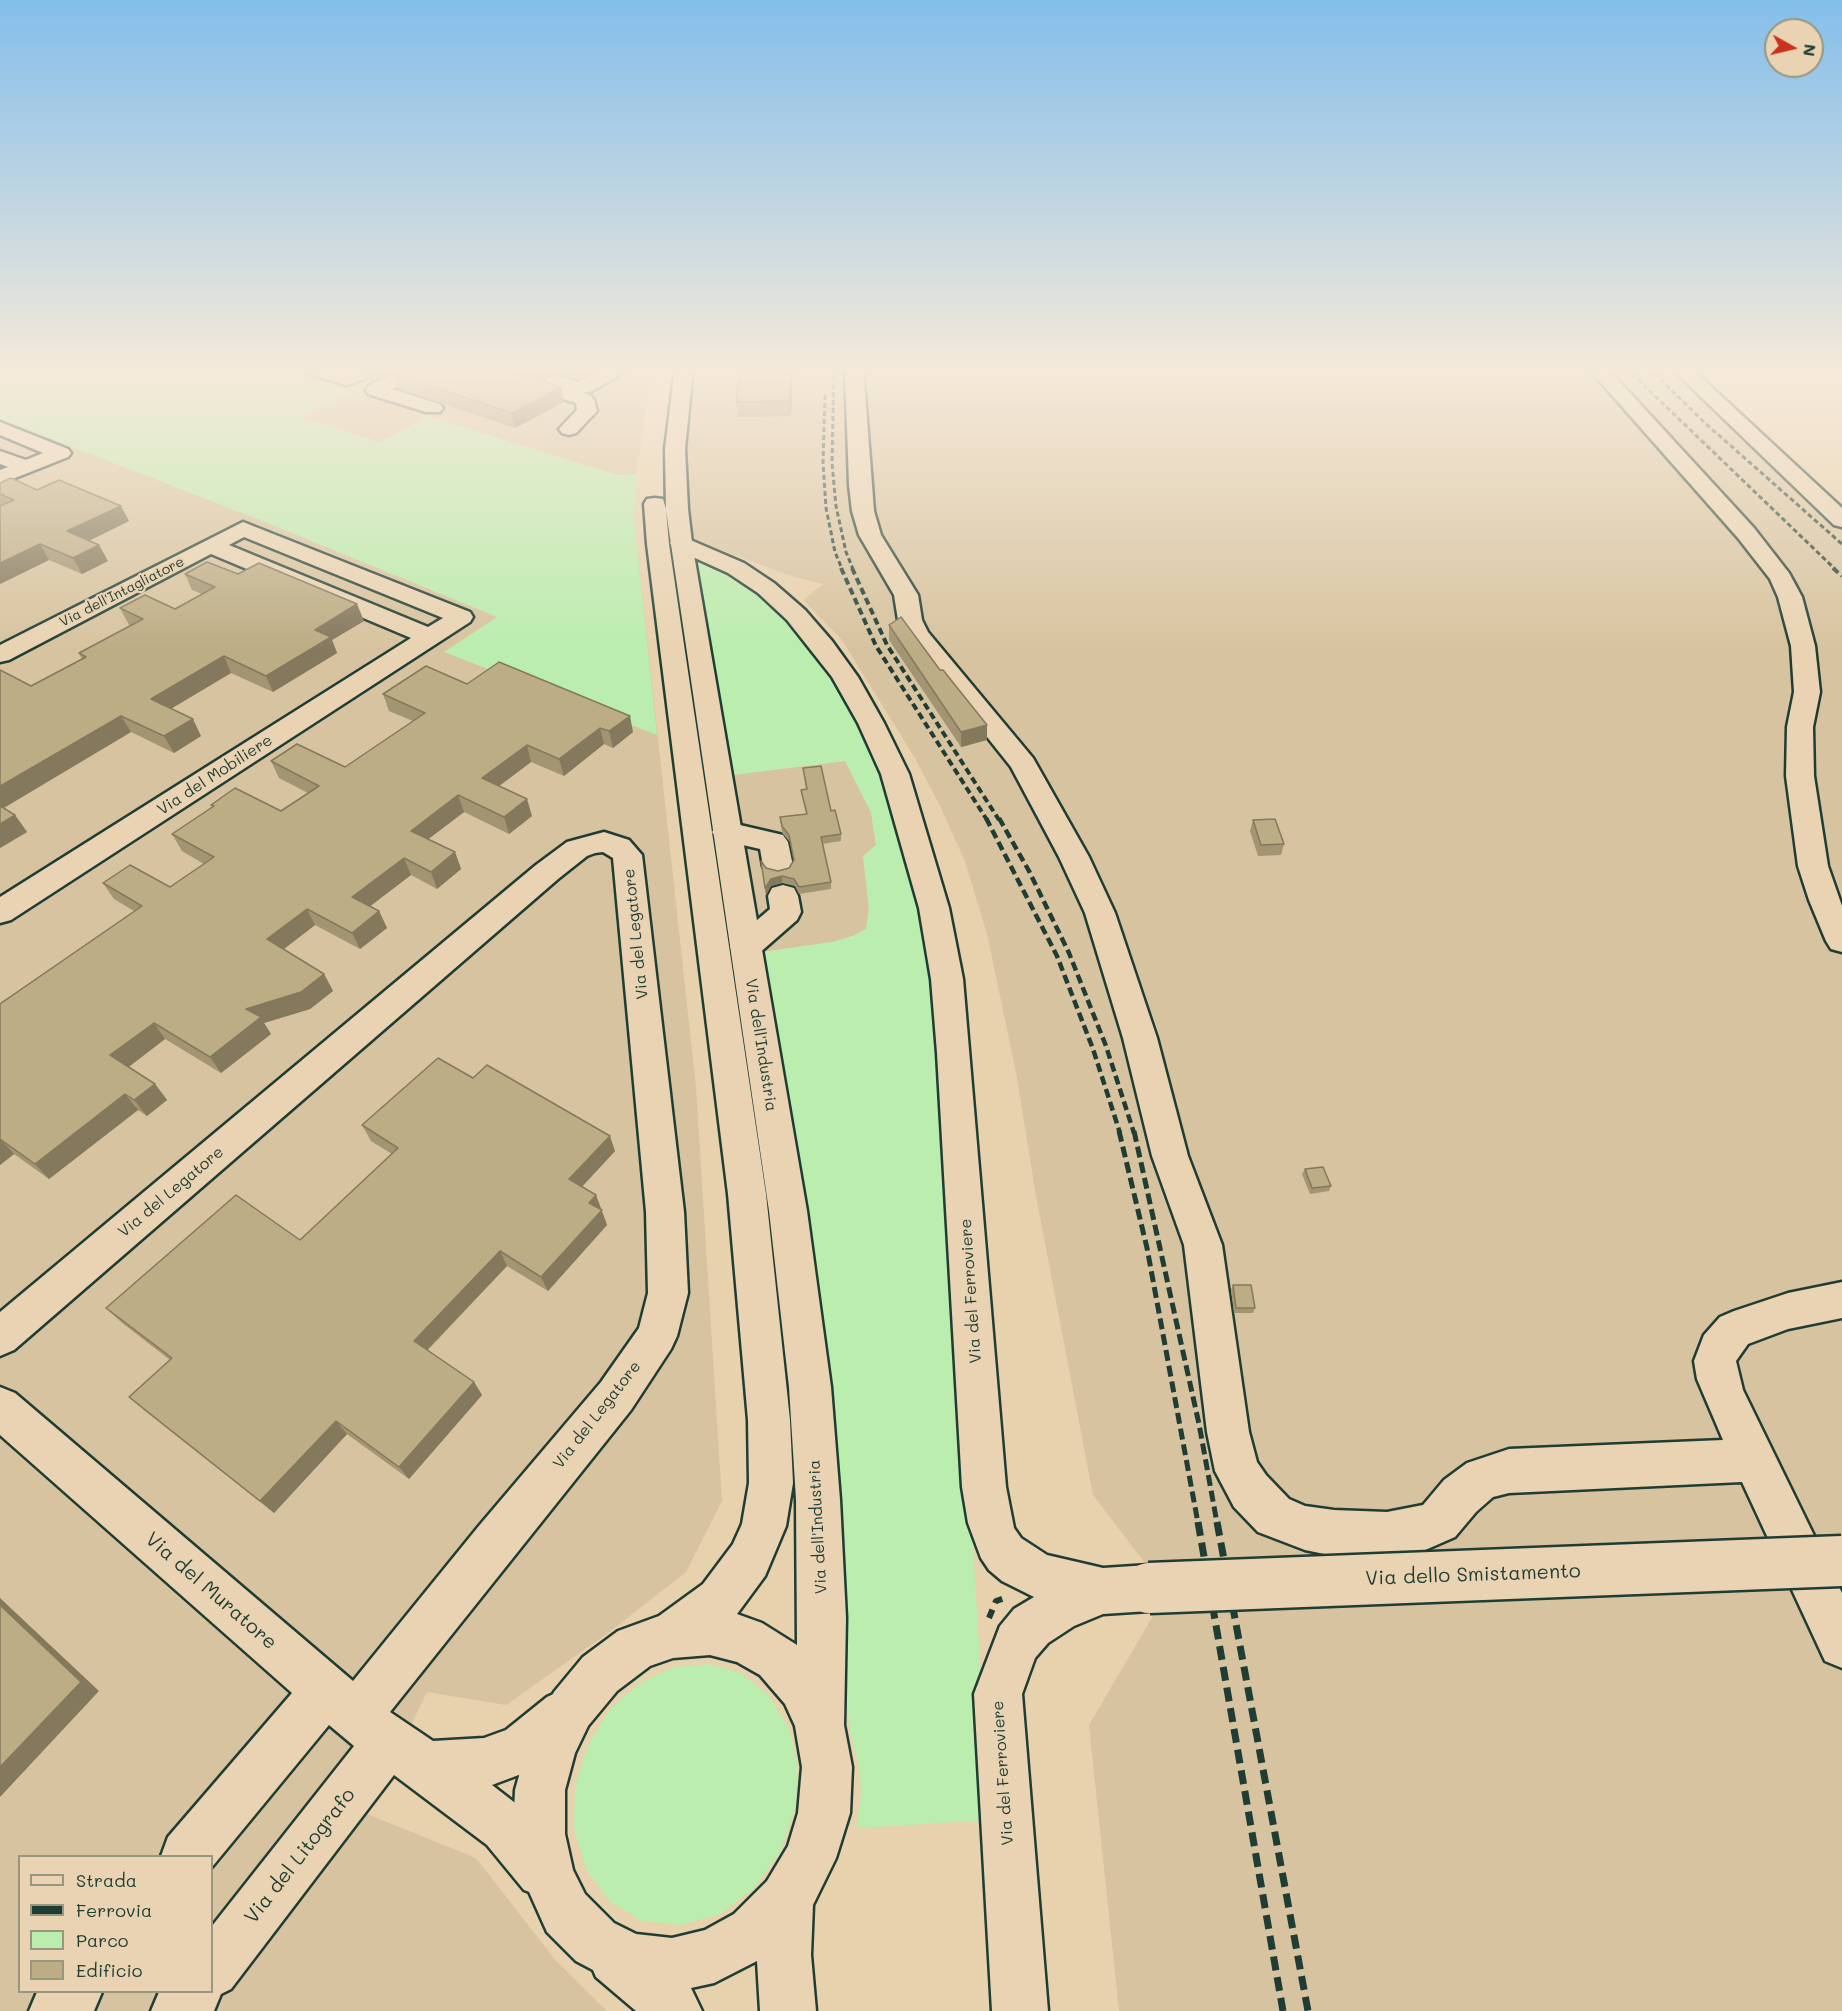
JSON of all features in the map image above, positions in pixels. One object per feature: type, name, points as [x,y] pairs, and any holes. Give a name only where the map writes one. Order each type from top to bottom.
[{"type":"street","points":[[13,462],[26,467]]},
{"type":"street","points":[[0,478],[39,462]]},
{"type":"street","name":"Via dell'Industria","points":[[655,462],[654,498],[658,544],[747,1194],[769,1420],[771,1483],[764,1526],[749,1560],[719,1600],[673,1634]]},
{"type":"street","name":"Via dell'Industria","points":[[675,462],[681,543],[788,1211],[810,1387],[818,1500],[822,1618],[819,1725]]},
{"type":"street","points":[[859,462],[863,511],[870,535],[906,595],[910,620],[917,634],[1023,764],[1074,857],[1100,913],[1140,1038],[1170,1156],[1203,1245],[1228,1432],[1237,1471],[1250,1491],[1274,1516],[1305,1528],[1334,1533],[1387,1535],[1416,1531],[1439,1521],[1460,1496],[1482,1478],[1509,1472],[1754,1460]]},
{"type":"street","points":[[1682,462],[1746,533],[1781,578],[1790,597],[1803,646],[1807,692],[1800,728],[1800,776],[1805,819],[1813,866],[1824,900],[1842,941]]},
{"type":"street","points":[[1780,462],[1842,520]]},
{"type":"street","name":"Via dell'Intagliatore","points":[[0,655],[243,529]]},
{"type":"street","name":"Via del Mobiliere","points":[[0,912],[461,617],[243,529]]},
{"type":"street","name":"Via del Ferroviere","points":[[681,543],[736,568],[766,588],[796,615],[823,646],[845,677],[871,723],[895,774],[934,908],[947,979],[984,1487],[990,1523],[997,1542],[1005,1554],[1024,1569],[1041,1577],[1126,1589]]},
{"type":"street","points":[[211,546],[430,637]]},
{"type":"street","points":[[727,832],[774,842],[781,881],[786,912],[746,947]]},
{"type":"street","name":"Via del Legatore","points":[[0,1337],[577,849],[604,842],[619,847],[627,855],[665,1212],[668,1293],[657,1336],[616,1396],[487,1552],[375,1729]]},
{"type":"street","points":[[1842,1300],[1788,1311],[1734,1330],[1718,1348],[1715,1361],[1718,1379],[1754,1460],[1842,1644]]},
{"type":"street","name":"Via del Muratore","points":[[0,1407],[375,1729],[506,1827],[548,1876]]},
{"type":"street","name":"Via dello Smistamento","points":[[1126,1589],[1842,1561]]},
{"type":"street","name":"Via del Ferroviere","points":[[1020,2011],[998,1694],[1017,1643],[1031,1626],[1059,1608],[1126,1589]]},
{"type":"street","points":[[190,1855],[375,1729],[484,1763],[522,1749],[571,1709],[600,1674],[635,1648],[673,1634],[710,1631],[745,1640],[777,1658],[802,1687],[819,1725],[827,1767],[824,1813],[810,1858],[786,1900],[753,1933],[714,1956],[672,1965],[631,1960],[595,1942]]},
{"type":"street","points":[[571,1709],[552,1747],[540,1790],[539,1834],[548,1876],[566,1913],[595,1942],[663,1997],[674,2011]]},
{"type":"street","name":"Via del Litografo","points":[[213,1969],[375,1729]]},
{"type":"street","points":[[786,1900],[784,1955],[788,2011]]},
{"type":"street","points":[[57,2011],[73,1993]]},
{"type":"street","points":[[179,2011],[193,1993]]},
{"type":"shaded area","points":[[0,462],[638,462],[634,519],[696,1087],[722,1501],[686,1572],[608,1633],[506,1705],[427,1692],[367,1814],[476,1858],[556,1961],[607,2011],[0,2011]]},
{"type":"shaded area","points":[[686,462],[1773,462],[1842,527],[1842,2011],[1119,2011],[1089,1725],[1153,1616],[1145,1563],[1093,1495],[1036,1196],[1016,1072],[987,934],[965,861],[915,758],[842,640],[803,600],[823,584],[788,575],[692,539]]},
{"type":"shaded area","points":[[845,761],[871,812],[876,845],[863,856],[869,909],[866,929],[853,936],[832,942],[762,952],[732,775]]},
{"type":"green space","points":[[110,462],[575,462],[617,475],[636,474],[634,519],[657,735],[444,652],[497,617]]},
{"type":"green space","points":[[695,558],[727,573],[756,592],[814,649],[835,678],[861,725],[883,777],[924,923],[937,994],[945,1101],[990,1820],[856,1828],[861,1793],[859,1767],[850,1731],[846,1696],[835,1479],[820,1311],[800,1171],[762,952],[832,942],[853,936],[866,929],[869,909],[863,856],[876,845],[871,812],[845,761],[732,775]]},
{"type":"green space","points":[[709,1664],[742,1674],[769,1696],[789,1728],[798,1766],[795,1809],[780,1852],[754,1888],[720,1914],[681,1925],[642,1921],[609,1901],[586,1869],[574,1829],[575,1786],[588,1745],[610,1709],[640,1683],[674,1667]]},
{"type":"building","points":[[11,478],[37,490],[59,480],[121,506],[67,531],[99,545],[73,558],[40,544],[0,563],[0,506],[14,500],[0,494],[0,483]]},
{"type":"building","points":[[207,562],[238,574],[259,563],[357,604],[315,630],[331,637],[266,676],[224,656],[151,699],[193,719],[164,736],[121,716],[0,786],[0,670],[31,686],[86,657],[79,653],[143,619],[120,608],[145,595],[175,609],[215,587],[185,574]]},
{"type":"building","points":[[901,617],[940,670],[943,670],[987,725],[961,732],[889,625]]},
{"type":"building","points":[[499,662],[630,716],[609,731],[600,728],[559,759],[527,745],[482,778],[527,799],[504,817],[458,795],[411,831],[455,852],[431,872],[404,858],[352,897],[379,911],[352,933],[307,909],[267,939],[324,974],[301,992],[246,1009],[261,1017],[210,1057],[154,1023],[110,1055],[155,1084],[134,1100],[125,1094],[35,1164],[0,1139],[0,1004],[142,906],[103,883],[130,865],[170,887],[214,857],[172,834],[214,806],[211,805],[235,788],[281,811],[319,786],[271,761],[297,744],[345,767],[425,713],[383,694],[426,666],[467,684]]},
{"type":"building","points":[[821,766],[831,811],[835,810],[841,834],[821,837],[831,882],[799,887],[794,879],[782,876],[771,879],[765,888],[761,861],[766,868],[778,871],[789,868],[794,860],[789,835],[782,826],[780,817],[807,814],[801,790],[807,789],[803,768]]},
{"type":"building","points":[[0,806],[15,815],[0,824]]},
{"type":"building","points":[[1275,819],[1284,844],[1261,845],[1253,820]]},
{"type":"building","points":[[438,1058],[473,1078],[487,1065],[610,1136],[569,1179],[596,1195],[589,1203],[602,1210],[541,1277],[500,1251],[414,1341],[474,1382],[399,1467],[336,1421],[260,1501],[129,1397],[172,1358],[106,1308],[236,1195],[300,1240],[398,1148],[362,1125]]},
{"type":"building","points":[[1323,1167],[1331,1186],[1312,1188],[1305,1169]]},
{"type":"building","points":[[1233,1285],[1251,1285],[1255,1308],[1236,1308]]},
{"type":"building","points":[[0,1605],[81,1682],[0,1767]]},
{"type":"railway","points":[[823,462],[826,508],[835,552],[842,569]]},
{"type":"railway","points":[[832,462],[836,506],[846,552],[853,569]]},
{"type":"railway","points":[[1724,462],[1835,569]]},
{"type":"railway","points":[[1749,462],[1842,544]]},
{"type":"railway","points":[[841,568],[876,646],[987,820]]},
{"type":"railway","points":[[852,568],[887,645],[999,820]]},
{"type":"railway","points":[[1833,568],[1842,576]]},
{"type":"railway","points":[[986,818],[1057,956],[1093,1049],[1120,1133]]},
{"type":"railway","points":[[999,818],[1029,871],[1069,953],[1106,1046],[1134,1133]]},
{"type":"railway","points":[[1119,1131],[1147,1248],[1198,1523]]},
{"type":"railway","points":[[1134,1131],[1199,1424],[1217,1523]]},
{"type":"railway","points":[[1198,1522],[1283,2011]]},
{"type":"railway","points":[[1217,1522],[1308,2011]]}]
